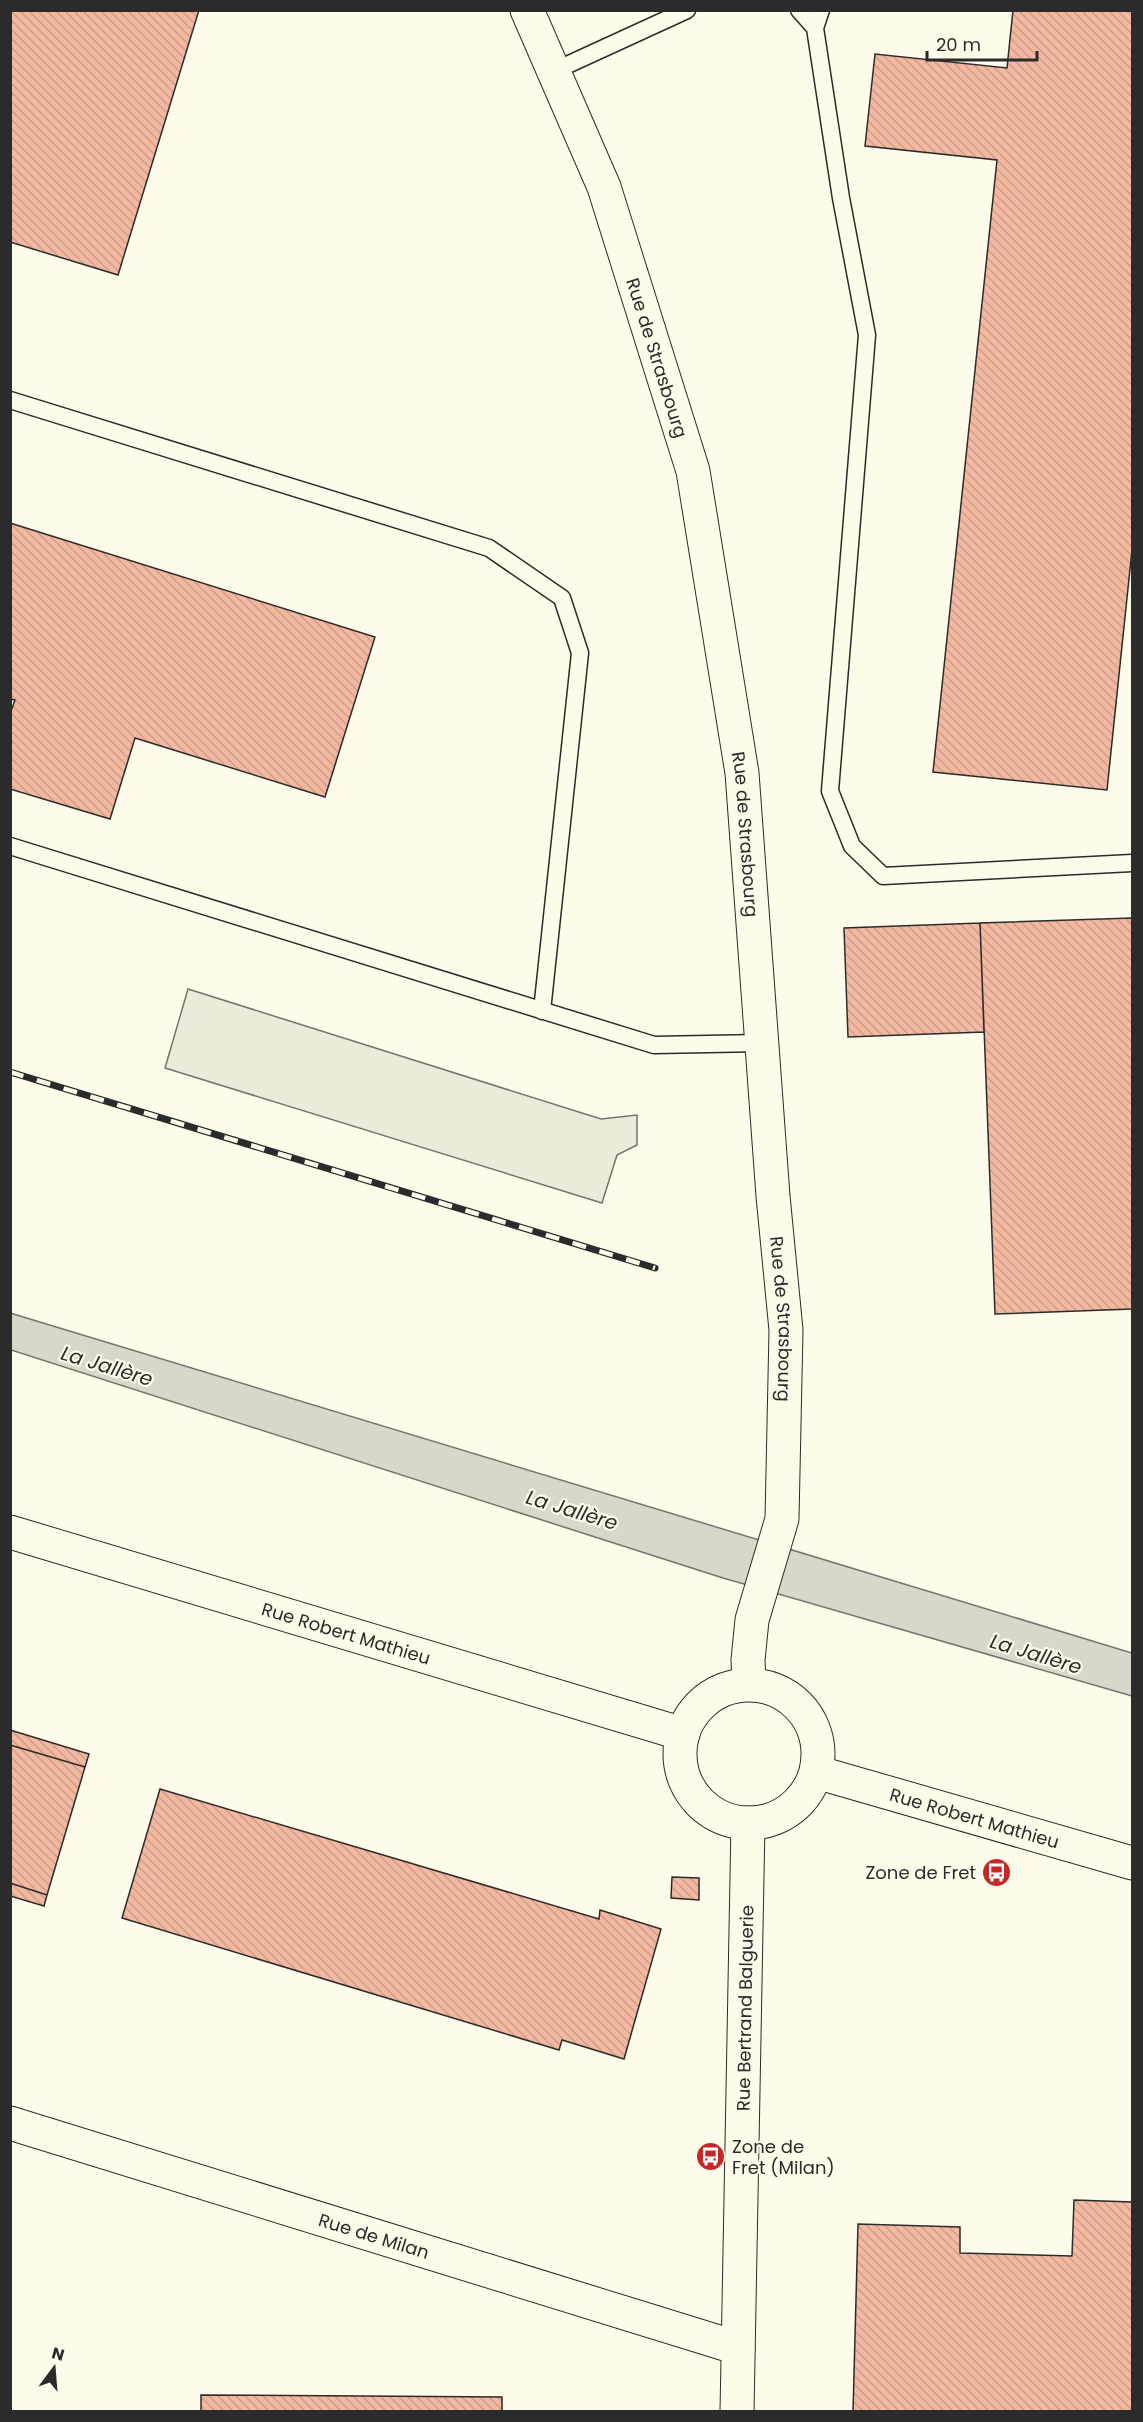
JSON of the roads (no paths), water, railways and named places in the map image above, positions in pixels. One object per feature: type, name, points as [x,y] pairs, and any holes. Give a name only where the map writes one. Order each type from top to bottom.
[{"type":"street","name":"Rue de Strasbourg","points":[[527,10],[604,187],[693,471],[742,773],[773,1196],[786,1330],[782,1520],[752,1620],[748,1684]]},
{"type":"street","name":"Rue Robert Mathieu","points":[[10,1532],[682,1734]]},
{"type":"street","points":[[748,1684],[770,1688],[788,1697],[804,1712],[814,1730],[818,1751],[816,1772],[806,1792],[790,1809],[770,1820],[748,1822],[727,1819],[708,1809],[693,1795],[683,1776],[680,1755],[682,1734],[692,1714],[707,1698],[727,1688],[748,1684]]},
{"type":"street","name":"Rue Robert Mathieu","points":[[816,1772],[1132,1863]]},
{"type":"street","name":"Rue Bertrand Balguerie","points":[[737,2412],[748,1822]]},
{"type":"street","name":"Rue de Milan","points":[[10,2123],[738,2348]]},
{"type":"lane","points":[[554,71],[687,10]]},
{"type":"lane","points":[[799,10],[815,28]]},
{"type":"lane","points":[[821,10],[815,28],[841,198],[867,335],[830,791],[852,846],[883,876],[1132,863]]},
{"type":"lane","points":[[10,400],[489,548],[562,598],[580,654],[542,1011]]},
{"type":"lane","points":[[10,846],[654,1046],[762,1042]]},
{"type":"water","name":"La Jallère","points":[[10,1313],[1132,1653],[1132,1696],[723,1578],[11,1350]]},
{"type":"railway","points":[[10,1072],[655,1268]]},
{"type":"place","name":"Zone de Fret","points":[[997,1872]]},
{"type":"place","name":"Zone de Fret (Milan)","points":[[711,2156]]}]
